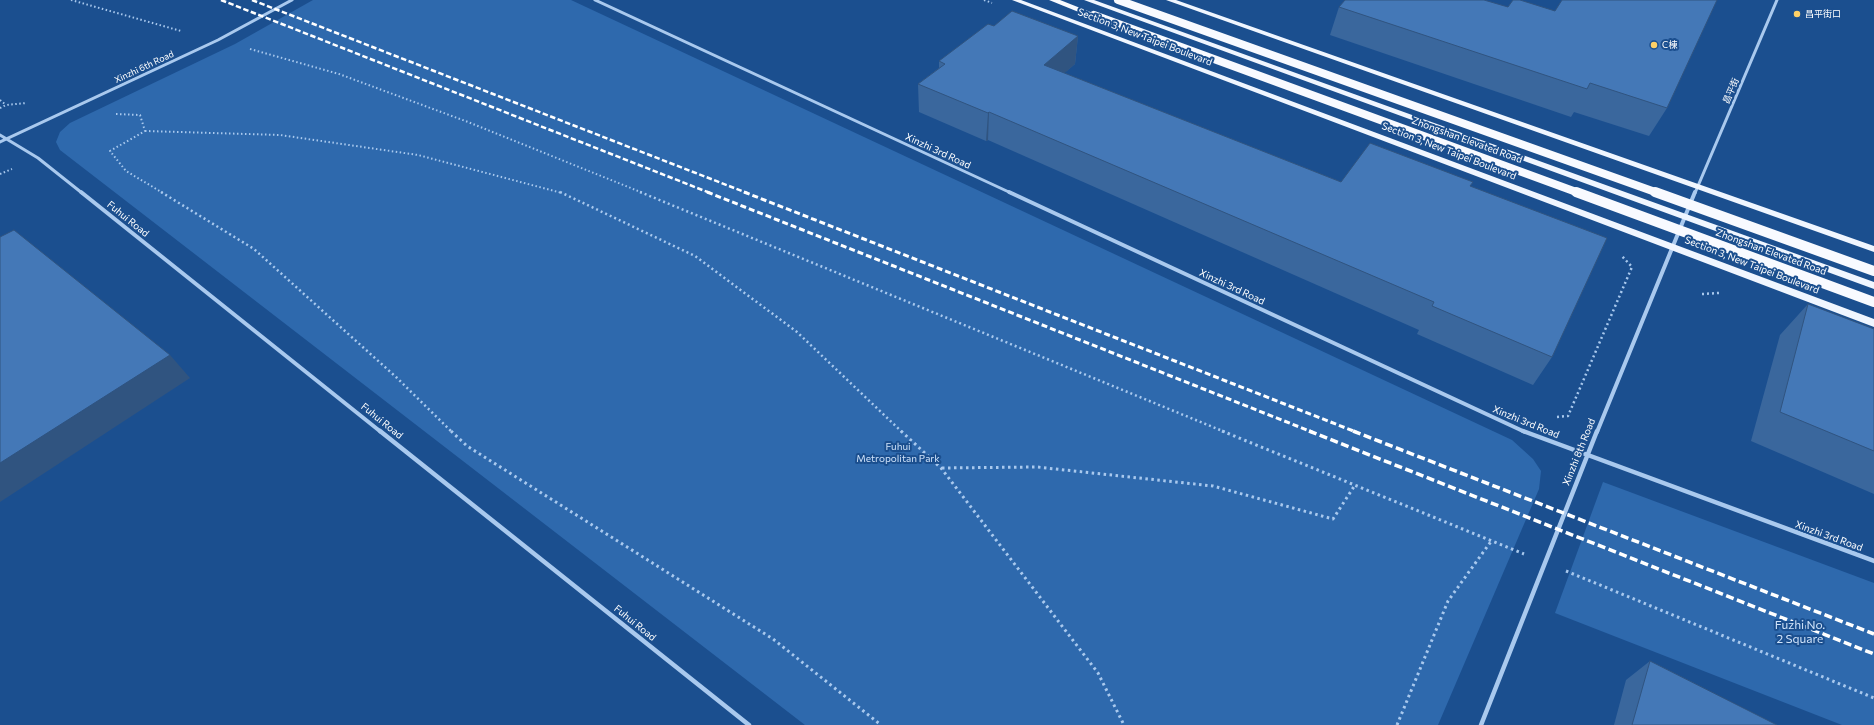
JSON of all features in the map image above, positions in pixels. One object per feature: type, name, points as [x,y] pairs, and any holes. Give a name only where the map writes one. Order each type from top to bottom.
[{"type":"highway","name":"Zhongshan Elevated Road","points":[[1053,0],[1874,302]]},
{"type":"highway","name":"Zhongshan Elevated Road","points":[[1118,0],[1874,271]]},
{"type":"main road","name":"Section 3, New Taipei Boulevard","points":[[1015,0],[1874,323]]},
{"type":"main road","name":"Section 3, New Taipei Boulevard","points":[[1087,0],[1874,286]]},
{"type":"main road","points":[[1169,0],[1874,249]]},
{"type":"street","name":"Xinzhi 6th Road","points":[[0,142],[218,40],[292,0]]},
{"type":"street","name":"Xinzhi 3rd Road","points":[[596,0],[1513,427],[1874,561]]},
{"type":"street","name":"昌平街","points":[[1698,187],[1777,0]]},
{"type":"street","name":"Fuhui Road","points":[[0,135],[38,158],[749,725]]},
{"type":"street","name":"Xinzhi 8th Road","points":[[1481,725],[1587,455],[1698,187]]},
{"type":"path","points":[[71,0],[339,74],[468,122],[1492,540],[1874,698]]},
{"type":"path","points":[[984,0],[999,6]]},
{"type":"path","points":[[0,100],[6,105],[0,108]]},
{"type":"path","points":[[111,114],[140,115],[145,131]]},
{"type":"path","points":[[881,725],[773,639],[467,446],[390,371],[254,249],[126,171],[110,151],[145,131],[280,135],[418,155],[557,191],[695,256],[797,332],[941,468],[1098,673],[1124,725]]},
{"type":"path","points":[[1554,417],[1568,416],[1632,267],[1618,251]]},
{"type":"path","points":[[941,468],[1037,467],[1213,486],[1333,519],[1355,485]]},
{"type":"path","points":[[1397,725],[1448,602],[1492,540]]},
{"type":"green space","name":"Fuhui Metropolitan Park","points":[[313,0],[571,0],[1512,440],[1533,459],[1541,471],[1539,489],[1438,725],[805,725],[60,150],[56,142],[60,132],[70,123],[235,44]]},
{"type":"green space","name":"Fuzhi No. 2 Square","points":[[1603,482],[1874,583],[1874,725],[1842,725],[1555,613]]},
{"type":"building","points":[[1345,0],[1484,0],[1508,7],[1513,0],[1520,0],[1555,11],[1562,0],[1717,0],[1667,108],[1590,83],[1587,89],[1339,7]]},
{"type":"building","points":[[1012,11],[1078,36],[1044,65],[1341,182],[1370,143],[1473,182],[1470,186],[1607,238],[1552,357],[1432,306],[1434,302],[989,112],[988,113],[918,84],[945,64],[939,61],[988,24],[994,26]]},
{"type":"building","points":[[14,230],[170,355],[0,463],[0,237]]},
{"type":"building","points":[[1808,304],[1874,329],[1874,451],[1780,412]]},
{"type":"building","points":[[1650,661],[1777,725],[1632,725]]},
{"type":"railway","points":[[221,0],[710,193]]},
{"type":"railway","points":[[252,0],[747,193]]},
{"type":"railway","points":[[707,192],[1312,432]]},
{"type":"railway","points":[[744,192],[1356,432]]},
{"type":"railway","points":[[1309,431],[1874,654]]},
{"type":"railway","points":[[1353,431],[1874,634]]},
{"type":"place","name":"昌平街口","points":[[1797,14]]},
{"type":"place","name":"C棟","points":[[1654,45]]}]
